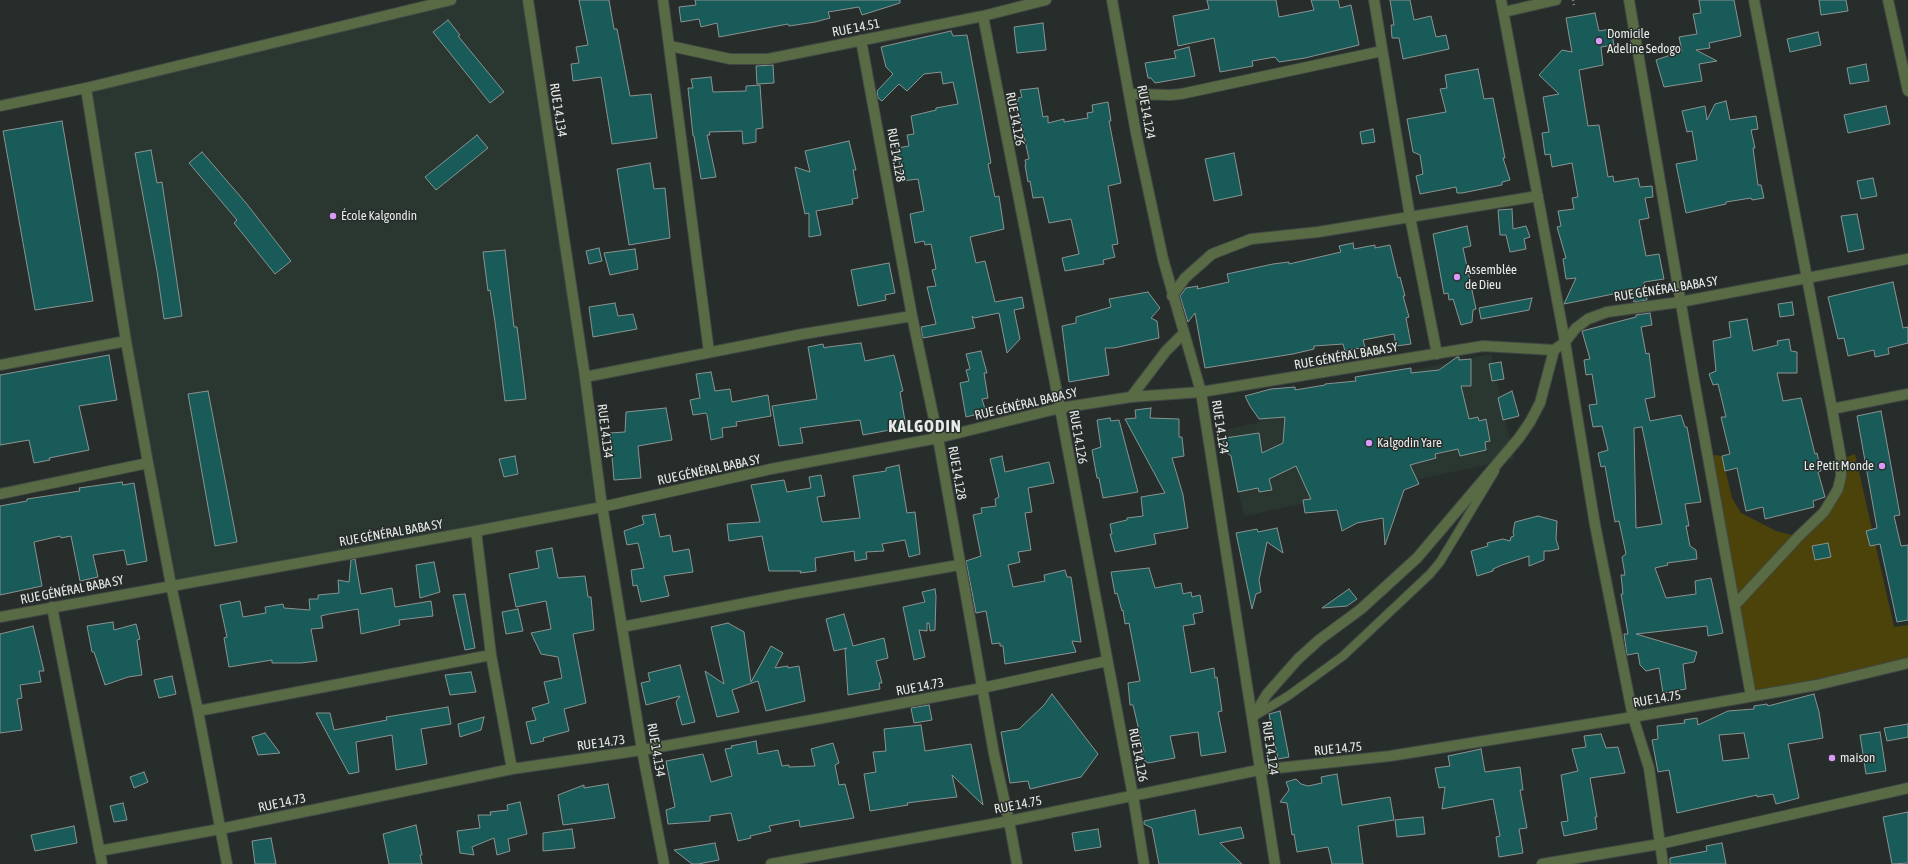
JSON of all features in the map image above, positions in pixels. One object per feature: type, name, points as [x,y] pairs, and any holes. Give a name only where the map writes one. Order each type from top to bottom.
[{"type":"street","points":[[0,106],[86,88],[451,0]]},
{"type":"street","name":"RUE 14.134","points":[[528,0],[585,377],[602,506],[642,750],[664,864]]},
{"type":"street","points":[[663,0],[709,352]]},
{"type":"street","name":"RUE 14.51","points":[[670,46],[730,59],[768,59],[982,16],[1046,0]]},
{"type":"street","name":"RUE 14.124","points":[[1112,0],[1138,140],[1172,296],[1183,334],[1191,354],[1201,392],[1253,717],[1259,770],[1275,864]]},
{"type":"street","points":[[1374,0],[1410,217],[1437,354]]},
{"type":"street","points":[[1501,0],[1565,342],[1590,495],[1633,717],[1649,768],[1663,864]]},
{"type":"street","points":[[1504,12],[1556,0]]},
{"type":"street","points":[[1629,0],[1680,302],[1751,696]]},
{"type":"street","points":[[1735,605],[1798,537],[1824,512],[1838,489],[1841,471],[1841,459],[1832,409],[1754,0]]},
{"type":"street","points":[[1888,0],[1908,91]]},
{"type":"street","name":"RUE 14.126","points":[[982,16],[1060,408],[1133,796],[1144,864]]},
{"type":"street","name":"RUE 14.128","points":[[861,40],[912,316],[938,438],[959,565],[1009,820],[1016,864]]},
{"type":"street","points":[[1130,94],[1170,96],[1382,51]]},
{"type":"street","points":[[86,88],[126,341],[148,463],[227,864]]},
{"type":"street","points":[[1172,296],[1185,278],[1212,254],[1236,244],[1257,238],[1318,232],[1538,196]]},
{"type":"street","name":"RUE GÉNÉRAL BABA SY","points":[[0,617],[476,531],[602,506],[771,469],[938,438],[1060,408],[1131,398],[1201,392],[1483,346],[1554,350],[1565,342],[1576,328],[1588,319],[1607,312],[1680,302],[1908,259]]},
{"type":"street","points":[[585,377],[709,352],[912,316]]},
{"type":"street","points":[[1131,398],[1166,351],[1183,334]]},
{"type":"street","points":[[0,366],[126,341]]},
{"type":"street","points":[[1253,717],[1267,694],[1298,659],[1319,640],[1360,609],[1417,558],[1506,452],[1530,422],[1540,403],[1554,350]]},
{"type":"street","points":[[1832,409],[1908,394]]},
{"type":"street","points":[[0,494],[148,463]]},
{"type":"street","points":[[476,531],[491,655],[512,768]]},
{"type":"street","points":[[622,627],[800,593],[959,565]]},
{"type":"street","points":[[52,607],[102,864]]},
{"type":"street","points":[[198,711],[491,655]]},
{"type":"street","name":"RUE 14.73","points":[[99,851],[220,829],[512,768],[642,750],[982,688],[1107,661]]},
{"type":"street","name":"RUE 14.75","points":[[771,864],[1009,820],[1259,770],[1390,756],[1633,717],[1817,685],[1908,663]]},
{"type":"street","points":[[1542,864],[1660,844],[1908,788]]},
{"type":"lane","points":[[1253,717],[1288,696],[1343,656],[1430,574],[1440,562],[1461,525],[1484,491],[1506,452]]},
{"type":"path","points":[[1573,0],[1574,5]]},
{"type":"shaded area","name":"École Kalgondin","points":[[457,0],[525,0],[601,503],[171,582],[88,91]]},
{"type":"shaded area","name":"Kalgodin Yare","points":[[1491,354],[1514,459],[1244,516],[1225,430],[1260,422],[1256,404]]},
{"type":"shaded area","points":[[1855,454],[1894,627],[1908,625],[1908,658],[1753,695],[1710,458],[1715,455],[1722,456],[1732,498],[1741,513],[1776,531],[1800,537],[1829,508],[1841,459]]},
{"type":"building","points":[[579,0],[609,0],[614,29],[617,29],[630,96],[651,94],[657,138],[612,144],[601,77],[573,81],[571,64],[579,63],[576,47],[588,45]]},
{"type":"building","points":[[695,0],[900,0],[900,3],[862,15],[859,7],[828,12],[830,18],[815,22],[789,26],[788,24],[719,37],[717,23],[701,27],[699,19],[681,22],[679,7],[696,5]]},
{"type":"building","points":[[1207,0],[1276,0],[1279,17],[1314,10],[1311,0],[1338,0],[1340,8],[1351,5],[1359,45],[1305,58],[1279,62],[1275,57],[1252,61],[1253,66],[1220,72],[1214,38],[1178,46],[1173,16],[1209,9]]},
{"type":"building","points":[[1390,0],[1410,0],[1414,20],[1431,16],[1436,37],[1446,35],[1449,49],[1403,59],[1399,38],[1392,38],[1391,25],[1394,25]]},
{"type":"building","points":[[1699,0],[1734,0],[1741,36],[1709,43],[1710,48],[1696,50],[1717,61],[1699,64],[1702,81],[1664,87],[1656,60],[1682,51],[1679,37],[1697,34],[1693,14],[1701,13]]},
{"type":"building","points":[[1819,0],[1846,0],[1848,11],[1821,15]]},
{"type":"building","points":[[1595,13],[1599,31],[1611,29],[1614,45],[1601,47],[1603,65],[1579,70],[1588,126],[1599,125],[1608,177],[1613,176],[1614,182],[1638,178],[1640,187],[1652,186],[1653,197],[1645,198],[1649,218],[1639,220],[1646,256],[1659,254],[1664,279],[1644,282],[1647,300],[1634,302],[1633,290],[1564,304],[1576,278],[1566,279],[1563,259],[1566,258],[1557,227],[1561,226],[1558,211],[1574,209],[1572,198],[1578,197],[1572,163],[1552,167],[1550,154],[1545,155],[1542,133],[1549,132],[1543,97],[1559,94],[1539,75],[1562,50],[1572,52],[1566,18]]},
{"type":"building","points":[[448,20],[460,35],[458,36],[504,92],[490,103],[433,32]]},
{"type":"building","points":[[1043,23],[1046,50],[1017,53],[1014,27]]},
{"type":"building","points":[[951,31],[953,36],[967,35],[991,163],[988,164],[995,197],[999,196],[1004,229],[970,237],[976,263],[985,261],[995,302],[1022,297],[1024,308],[1014,310],[1020,339],[1007,353],[999,313],[974,318],[972,316],[975,328],[923,338],[921,327],[936,324],[927,287],[936,286],[932,270],[936,269],[931,244],[925,245],[924,241],[915,243],[910,214],[924,211],[918,179],[902,181],[897,148],[909,146],[907,135],[914,134],[911,116],[936,110],[936,108],[958,104],[953,82],[943,84],[941,72],[924,74],[907,91],[899,84],[882,101],[878,98],[877,91],[893,74],[886,67],[881,47]]},
{"type":"building","points":[[1818,32],[1821,45],[1790,52],[1787,39]]},
{"type":"building","points":[[1189,47],[1195,76],[1155,83],[1151,78],[1148,78],[1145,63],[1176,58],[1174,51]]},
{"type":"building","points":[[1866,64],[1869,81],[1850,84],[1847,68]]},
{"type":"building","points":[[773,65],[774,83],[757,84],[756,66]]},
{"type":"building","points":[[1478,69],[1484,99],[1493,98],[1505,158],[1503,158],[1510,180],[1502,182],[1502,185],[1462,193],[1457,193],[1456,187],[1420,194],[1416,176],[1423,174],[1420,155],[1413,152],[1407,119],[1446,112],[1440,89],[1447,88],[1445,75]]},
{"type":"building","points":[[711,77],[713,92],[746,91],[746,86],[760,85],[763,128],[756,129],[756,142],[743,144],[742,131],[709,132],[710,135],[707,135],[716,177],[701,179],[693,136],[688,88],[693,88],[691,79]]},
{"type":"building","points":[[1038,88],[1043,117],[1048,116],[1048,123],[1064,119],[1064,122],[1088,118],[1087,113],[1093,112],[1092,105],[1108,102],[1111,121],[1109,121],[1121,183],[1108,186],[1118,244],[1112,245],[1115,257],[1103,260],[1104,264],[1065,271],[1062,258],[1079,254],[1071,219],[1049,223],[1043,197],[1033,198],[1025,165],[1025,160],[1029,159],[1015,102],[1018,102],[1018,98],[1022,97],[1020,90]]},
{"type":"building","points":[[1726,101],[1730,120],[1756,116],[1758,129],[1751,130],[1755,148],[1753,148],[1758,185],[1761,185],[1764,198],[1752,200],[1751,198],[1726,202],[1726,204],[1686,213],[1676,164],[1697,160],[1692,131],[1687,132],[1682,111],[1705,106],[1707,120],[1715,104]]},
{"type":"building","points":[[1886,106],[1890,124],[1848,133],[1844,115]]},
{"type":"building","points":[[62,121],[93,301],[35,310],[3,131]]},
{"type":"building","points":[[1373,129],[1375,142],[1362,144],[1360,132]]},
{"type":"building","points":[[477,135],[488,148],[436,190],[425,177]]},
{"type":"building","points":[[849,141],[856,170],[853,170],[858,198],[852,199],[853,204],[816,211],[821,235],[809,237],[809,213],[805,214],[795,167],[810,172],[805,151]]},
{"type":"building","points":[[151,150],[157,183],[162,182],[182,316],[164,319],[157,271],[135,153]]},
{"type":"building","points":[[202,152],[246,203],[291,261],[275,274],[234,223],[237,220],[189,163]]},
{"type":"building","points":[[1234,153],[1242,195],[1214,201],[1205,159]]},
{"type":"building","points":[[650,163],[654,189],[665,188],[670,238],[629,245],[617,169]]},
{"type":"building","points":[[1873,178],[1877,196],[1861,199],[1857,181]]},
{"type":"building","points":[[1512,209],[1513,229],[1526,226],[1530,237],[1524,239],[1526,249],[1510,252],[1506,235],[1500,235],[1498,210]]},
{"type":"building","points":[[1857,214],[1864,249],[1848,252],[1841,216]]},
{"type":"building","points":[[1467,226],[1471,246],[1463,248],[1476,309],[1473,310],[1472,322],[1461,325],[1453,299],[1449,300],[1448,293],[1444,294],[1433,234]]},
{"type":"building","points":[[1353,243],[1354,249],[1375,245],[1375,248],[1390,245],[1398,278],[1400,277],[1405,296],[1403,296],[1409,317],[1406,318],[1411,344],[1396,346],[1394,334],[1363,340],[1365,347],[1345,351],[1343,344],[1314,346],[1314,349],[1293,354],[1205,368],[1195,313],[1188,322],[1180,296],[1186,288],[1198,286],[1197,289],[1229,282],[1227,274],[1273,264],[1289,262],[1289,264],[1341,252],[1339,246]]},
{"type":"building","points":[[599,248],[602,261],[589,264],[586,251]]},
{"type":"building","points":[[635,249],[638,269],[610,275],[604,253]]},
{"type":"building","points":[[505,250],[514,327],[517,327],[526,399],[505,401],[495,322],[490,290],[488,291],[483,252]]},
{"type":"building","points":[[889,263],[895,293],[885,295],[886,300],[858,306],[851,270]]},
{"type":"building","points":[[1893,282],[1903,328],[1908,327],[1908,343],[1888,348],[1889,354],[1875,357],[1874,350],[1848,356],[1844,338],[1838,339],[1828,297]]},
{"type":"building","points":[[1148,292],[1160,308],[1151,318],[1157,321],[1159,338],[1114,348],[1105,348],[1109,375],[1069,382],[1062,326],[1076,323],[1076,317],[1111,307],[1109,299]]},
{"type":"building","points":[[1532,298],[1529,310],[1481,319],[1479,308]]},
{"type":"building","points":[[1792,302],[1794,315],[1780,317],[1778,304]]},
{"type":"building","points":[[615,303],[618,316],[633,314],[637,329],[593,337],[589,307]]},
{"type":"building","points":[[1650,313],[1652,325],[1641,327],[1646,354],[1649,353],[1655,397],[1645,399],[1650,421],[1681,415],[1685,427],[1687,427],[1701,502],[1685,504],[1689,526],[1686,526],[1690,546],[1696,550],[1697,559],[1667,563],[1668,565],[1655,568],[1666,598],[1696,594],[1695,581],[1711,578],[1723,633],[1708,636],[1707,626],[1636,634],[1697,652],[1694,662],[1683,664],[1686,689],[1663,693],[1659,668],[1646,671],[1640,665],[1638,653],[1627,655],[1624,634],[1628,634],[1621,594],[1623,594],[1621,575],[1625,575],[1622,557],[1626,554],[1619,521],[1615,522],[1605,466],[1601,467],[1598,453],[1608,450],[1602,426],[1593,427],[1589,405],[1597,404],[1592,374],[1586,375],[1584,360],[1590,359],[1582,331],[1636,317],[1636,315]],"holes":[[[1642,427],[1662,524],[1636,528],[1634,428]]]},
{"type":"building","points":[[1747,319],[1753,351],[1778,345],[1777,341],[1789,339],[1791,351],[1797,352],[1797,373],[1777,373],[1783,401],[1801,398],[1815,454],[1817,453],[1821,471],[1818,472],[1825,497],[1813,501],[1814,507],[1765,519],[1763,507],[1746,511],[1737,468],[1725,471],[1722,456],[1730,454],[1721,417],[1726,417],[1718,384],[1713,385],[1709,374],[1716,371],[1713,341],[1731,337],[1729,322]]},
{"type":"building","points":[[861,343],[865,361],[894,355],[903,391],[900,392],[906,427],[863,435],[860,420],[800,428],[803,443],[779,446],[772,406],[817,399],[808,347],[823,344],[824,348]]},
{"type":"building","points":[[981,351],[987,373],[984,373],[988,398],[982,399],[986,412],[966,417],[960,383],[969,381],[966,370],[970,369],[966,354]]},
{"type":"building","points":[[109,355],[117,400],[79,406],[89,450],[49,458],[50,460],[34,463],[29,440],[0,445],[0,375]]},
{"type":"building","name":"Kalgodin Yare","points":[[1459,357],[1459,360],[1471,359],[1471,386],[1461,386],[1469,419],[1478,417],[1479,421],[1486,419],[1490,441],[1485,442],[1486,450],[1460,456],[1458,449],[1435,454],[1436,458],[1410,465],[1419,484],[1404,490],[1385,545],[1383,518],[1357,523],[1342,531],[1337,510],[1305,513],[1303,500],[1311,499],[1296,466],[1269,479],[1272,490],[1259,492],[1258,488],[1238,492],[1231,456],[1221,448],[1225,438],[1259,433],[1262,453],[1283,443],[1285,417],[1259,419],[1245,396],[1271,389],[1295,387],[1295,390],[1325,384],[1356,381],[1355,377],[1411,368],[1411,373],[1439,370]]},
{"type":"building","points":[[1501,362],[1504,379],[1492,381],[1489,364]]},
{"type":"building","points":[[711,372],[715,391],[730,389],[732,402],[768,395],[771,416],[736,422],[737,426],[722,428],[723,437],[711,440],[706,413],[693,415],[690,400],[700,398],[696,374]]},
{"type":"building","points":[[208,391],[237,542],[215,546],[188,394]]},
{"type":"building","points":[[1512,391],[1519,416],[1503,420],[1498,398]]},
{"type":"building","points":[[666,408],[672,440],[638,446],[641,478],[614,480],[610,433],[625,432],[626,412]]},
{"type":"building","points":[[1151,408],[1150,418],[1179,419],[1179,437],[1182,437],[1184,456],[1172,458],[1183,495],[1188,528],[1154,534],[1156,544],[1115,552],[1110,534],[1112,534],[1110,524],[1127,520],[1127,518],[1143,516],[1141,497],[1165,493],[1125,419],[1136,418],[1135,410]]},
{"type":"building","points":[[1881,411],[1900,515],[1894,516],[1901,546],[1908,545],[1908,620],[1897,622],[1880,544],[1870,546],[1866,531],[1877,528],[1857,416]]},
{"type":"building","points":[[1110,418],[1111,421],[1119,420],[1138,492],[1103,498],[1099,478],[1097,478],[1092,450],[1101,447],[1097,420]]},
{"type":"building","points":[[515,456],[518,474],[504,477],[499,459]]},
{"type":"building","points":[[1002,456],[1005,472],[1049,462],[1054,483],[1028,488],[1032,512],[1025,513],[1031,550],[1018,552],[1020,562],[1008,565],[1013,587],[1045,581],[1044,575],[1065,570],[1067,577],[1071,577],[1081,642],[1072,641],[1076,652],[1005,664],[1003,646],[1000,646],[1000,643],[992,644],[986,611],[976,613],[966,561],[981,556],[973,515],[982,513],[981,508],[996,506],[995,499],[999,497],[990,459]]},
{"type":"building","points":[[899,465],[907,513],[915,512],[920,554],[909,557],[905,540],[882,544],[884,551],[866,552],[867,559],[855,561],[854,551],[815,558],[816,571],[800,573],[801,571],[769,571],[762,536],[729,541],[727,524],[760,522],[751,485],[784,480],[787,492],[811,488],[809,477],[821,475],[825,496],[817,497],[822,522],[860,518],[853,476],[886,471],[886,468]]},
{"type":"building","points":[[122,482],[123,485],[134,483],[147,561],[127,565],[124,550],[93,555],[98,577],[80,581],[71,536],[61,538],[60,536],[34,542],[42,586],[0,595],[0,506],[27,501],[27,499],[80,491],[79,488]]},
{"type":"building","points":[[655,514],[660,537],[670,535],[673,552],[689,549],[693,572],[664,576],[669,596],[641,602],[637,585],[633,586],[631,570],[644,568],[638,543],[627,545],[624,531],[644,524],[642,516]]},
{"type":"building","points":[[1538,516],[1557,521],[1556,539],[1559,549],[1544,551],[1544,560],[1529,566],[1529,556],[1502,565],[1493,569],[1493,571],[1477,576],[1471,551],[1488,546],[1487,543],[1503,539],[1510,541],[1511,537],[1514,536],[1513,532],[1515,522]]},
{"type":"building","points":[[1277,528],[1283,553],[1267,542],[1259,580],[1261,592],[1256,594],[1252,609],[1236,533],[1257,529],[1258,532]]},
{"type":"building","points":[[1828,543],[1831,557],[1815,560],[1812,546]]},
{"type":"building","points":[[552,548],[558,578],[585,576],[588,597],[591,597],[594,630],[573,634],[586,703],[564,709],[569,731],[543,738],[544,741],[531,744],[526,722],[536,720],[532,708],[549,703],[544,682],[562,678],[558,657],[541,654],[531,633],[551,629],[546,601],[516,607],[509,574],[539,568],[536,551]]},
{"type":"building","points":[[355,559],[361,594],[392,588],[395,607],[431,601],[433,616],[399,620],[400,625],[361,634],[358,609],[321,616],[323,628],[311,629],[317,661],[301,663],[272,663],[272,660],[229,667],[224,638],[227,637],[220,605],[240,601],[243,617],[266,613],[265,607],[283,604],[284,608],[310,610],[309,599],[318,599],[318,595],[339,593],[338,580],[349,582],[351,560]]},
{"type":"building","points":[[434,562],[440,592],[420,598],[416,565]]},
{"type":"building","points":[[1149,568],[1155,588],[1181,583],[1183,594],[1191,592],[1192,597],[1200,595],[1203,612],[1193,614],[1195,624],[1183,626],[1191,673],[1214,668],[1215,678],[1217,677],[1222,711],[1218,712],[1226,752],[1201,756],[1198,732],[1170,736],[1175,758],[1148,763],[1140,757],[1144,752],[1133,705],[1130,705],[1128,683],[1140,681],[1129,623],[1125,624],[1123,610],[1122,611],[1117,593],[1115,594],[1111,572]]},
{"type":"building","points":[[935,589],[935,630],[930,631],[929,623],[927,623],[927,631],[919,630],[925,657],[914,660],[903,607],[925,602],[922,592]]},
{"type":"building","points":[[1349,589],[1357,599],[1347,606],[1322,608]]},
{"type":"building","points":[[465,594],[475,648],[465,650],[453,595]]},
{"type":"building","points":[[518,609],[523,631],[506,634],[502,612]]},
{"type":"building","points":[[844,614],[853,646],[884,638],[888,658],[876,661],[882,683],[879,683],[880,689],[848,695],[845,649],[847,648],[834,651],[826,619]]},
{"type":"building","points":[[113,622],[114,630],[136,624],[140,639],[137,640],[142,675],[128,677],[105,685],[94,652],[92,652],[87,626]]},
{"type":"building","points":[[728,623],[744,632],[751,682],[771,646],[783,653],[775,668],[799,666],[805,701],[766,711],[758,681],[732,690],[739,712],[717,717],[705,671],[724,684],[711,627]]},
{"type":"building","points":[[33,626],[44,671],[39,671],[41,682],[20,685],[22,698],[17,699],[22,730],[0,733],[0,634]]},
{"type":"building","points":[[680,665],[695,722],[682,725],[676,702],[680,696],[646,705],[641,683],[650,681],[648,673]]},
{"type":"building","points":[[471,672],[476,692],[450,695],[445,675]]},
{"type":"building","points":[[172,676],[176,694],[159,698],[154,680]]},
{"type":"building","points":[[1052,694],[1098,754],[1081,777],[1030,789],[1028,781],[1010,783],[1001,732],[1019,729],[1044,705]]},
{"type":"building","points":[[1814,694],[1819,712],[1823,738],[1788,744],[1799,798],[1776,804],[1773,794],[1757,797],[1757,795],[1677,813],[1669,770],[1658,772],[1652,740],[1658,739],[1657,726],[1685,723],[1684,720],[1697,718],[1698,725],[1728,711],[1754,709],[1754,706],[1767,704],[1768,706]],"holes":[[[1744,733],[1749,758],[1723,761],[1719,735]]]},
{"type":"building","points":[[929,705],[932,720],[914,723],[911,708]]},
{"type":"building","points":[[448,707],[451,724],[421,729],[427,764],[396,770],[392,735],[356,742],[359,772],[349,774],[316,713],[330,713],[334,730],[387,720],[386,717]]},
{"type":"building","points":[[1280,711],[1289,757],[1278,759],[1269,714]]},
{"type":"building","points":[[484,717],[481,730],[460,737],[458,724]]},
{"type":"building","points":[[1908,724],[1908,737],[1887,741],[1884,728]]},
{"type":"building","points":[[921,725],[925,751],[971,744],[983,805],[952,775],[957,797],[907,803],[908,805],[870,811],[864,774],[876,772],[873,752],[886,751],[884,729]]},
{"type":"building","points":[[1880,732],[1886,771],[1866,774],[1860,735]]},
{"type":"building","points":[[265,733],[280,753],[258,755],[252,737]]},
{"type":"building","points":[[1601,734],[1606,748],[1618,747],[1625,773],[1590,778],[1597,817],[1595,817],[1597,829],[1564,836],[1561,822],[1568,821],[1561,775],[1578,771],[1572,749],[1586,747],[1584,736]]},
{"type":"building","points":[[756,741],[758,754],[778,750],[782,766],[789,765],[789,767],[815,766],[811,749],[833,743],[839,763],[835,765],[839,785],[845,784],[854,818],[800,827],[799,820],[769,826],[771,831],[750,836],[751,838],[738,841],[731,813],[710,816],[710,821],[668,824],[666,810],[675,807],[666,761],[703,754],[711,782],[732,776],[725,749],[732,748],[731,746]]},
{"type":"building","points":[[1481,749],[1485,772],[1520,767],[1523,790],[1520,790],[1527,828],[1519,829],[1523,853],[1499,857],[1496,837],[1500,836],[1493,799],[1442,809],[1445,787],[1439,788],[1435,768],[1450,766],[1448,756]]},
{"type":"building","points":[[144,772],[148,782],[134,788],[130,777]]},
{"type":"building","points":[[1337,774],[1342,805],[1390,797],[1394,820],[1358,826],[1363,864],[1332,864],[1328,847],[1297,852],[1294,834],[1292,835],[1287,803],[1280,802],[1289,790],[1286,782],[1296,779],[1301,784],[1308,786],[1322,783],[1321,777]]},
{"type":"building","points":[[608,784],[615,818],[563,825],[558,795],[584,785],[584,788]]},
{"type":"building","points":[[520,802],[527,834],[508,839],[510,851],[497,855],[494,838],[472,847],[474,855],[460,853],[457,831],[480,828],[478,815],[491,815],[490,812],[508,810],[507,805]]},
{"type":"building","points":[[123,803],[127,820],[114,822],[110,806]]},
{"type":"building","points":[[1195,810],[1199,835],[1241,827],[1244,838],[1220,843],[1242,864],[1159,864],[1152,828],[1144,824],[1144,821]]},
{"type":"building","points":[[1908,812],[1908,863],[1892,864],[1883,817]]},
{"type":"building","points":[[1423,817],[1425,834],[1397,837],[1395,820]]},
{"type":"building","points":[[416,825],[422,855],[420,855],[422,864],[389,864],[383,834]]},
{"type":"building","points":[[74,826],[77,843],[35,851],[31,835]]},
{"type":"building","points":[[572,829],[575,848],[543,851],[543,833]]},
{"type":"building","points":[[1098,829],[1101,847],[1075,851],[1072,833]]},
{"type":"building","points":[[271,838],[276,864],[255,864],[252,841]]},
{"type":"building","points":[[715,843],[719,860],[698,864],[692,864],[674,850]]},
{"type":"building","points":[[1722,843],[1726,864],[1670,864],[1670,858],[1707,851],[1706,846]]},
{"type":"place","name":"Domicile Adeline Sedogo","points":[[1599,41]]},
{"type":"place","name":"École Kalgondin","points":[[333,216]]},
{"type":"place","name":"Assemblée de Dieu","points":[[1457,277]]},
{"type":"place","name":"Kalgodin Yare","points":[[1369,443]]},
{"type":"place","name":"Le Petit Monde","points":[[1882,466]]},
{"type":"place","name":"maison","points":[[1832,758]]},
{"type":"district","name":"KALGODIN","points":[[925,427]]}]
